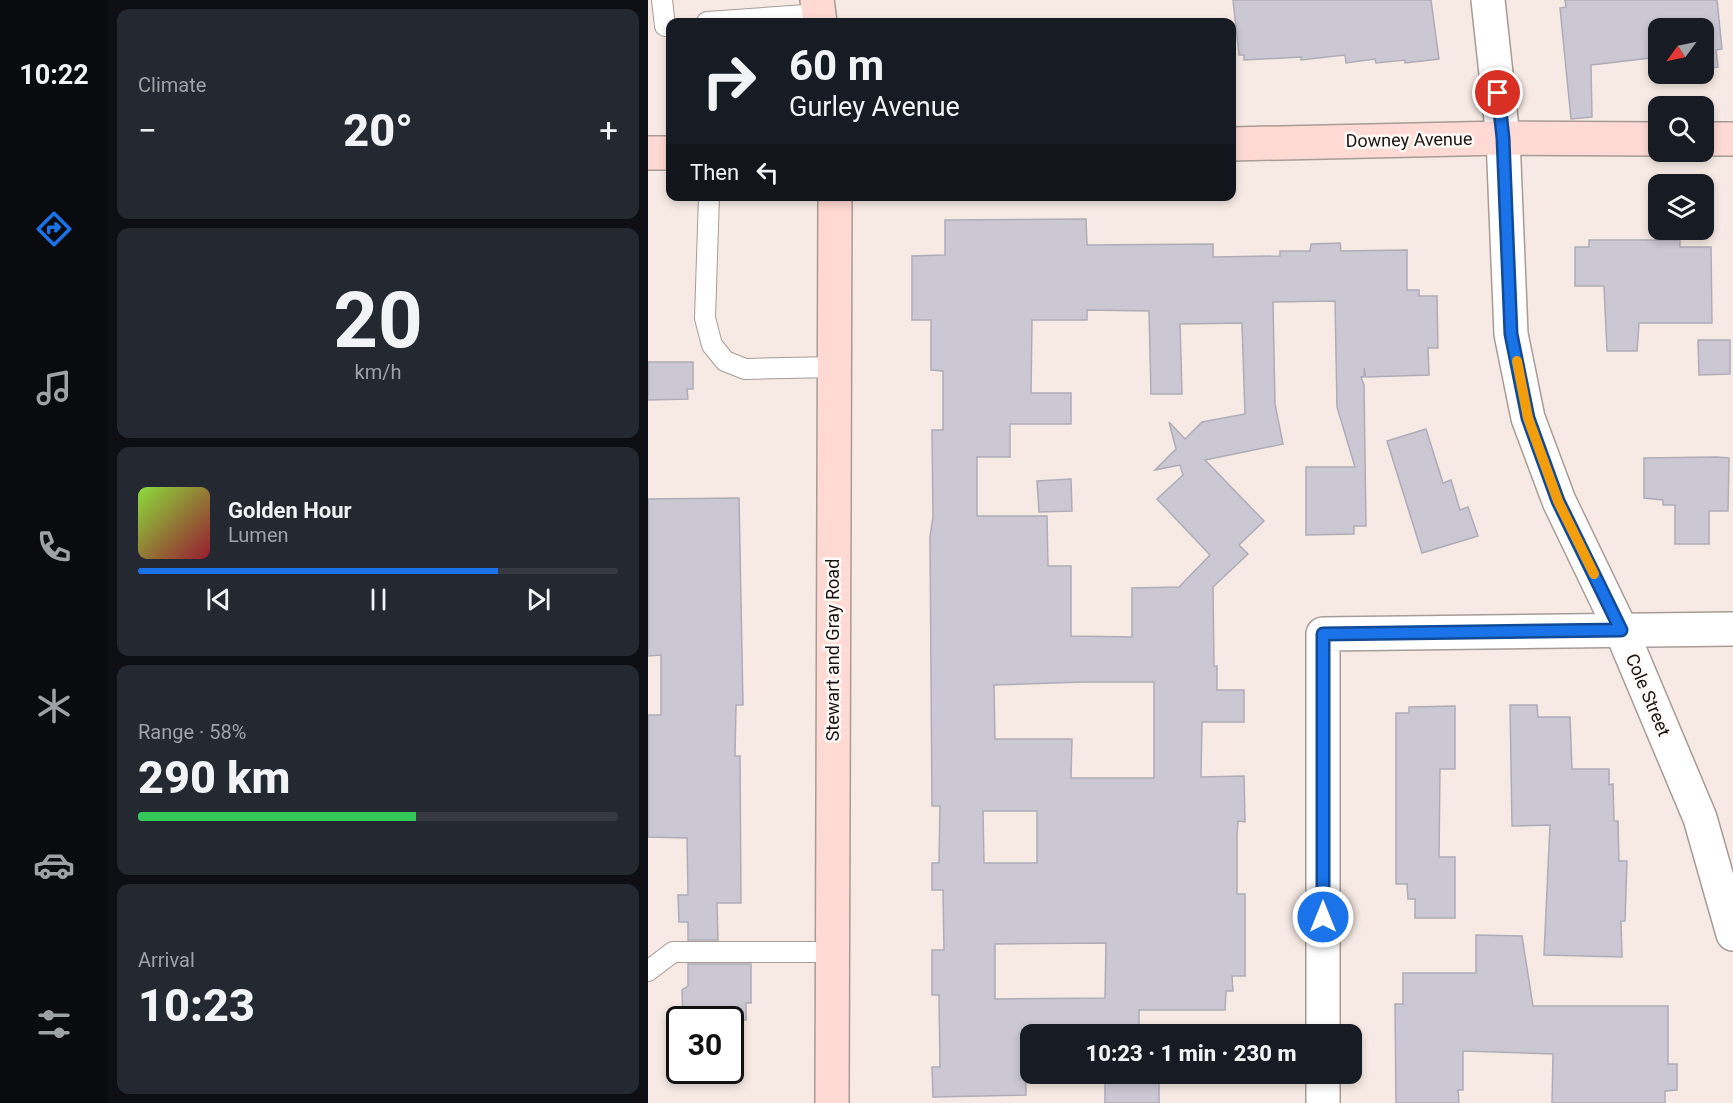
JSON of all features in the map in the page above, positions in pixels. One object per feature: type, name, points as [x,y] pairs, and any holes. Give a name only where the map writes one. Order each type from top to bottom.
[{"type":"main road","name":"Downey Avenue","points":[[1236,144],[1503,138],[1648,139]]},
{"type":"main road","points":[[1714,139],[1733,139]]},
{"type":"main road","points":[[648,153],[666,153]]},
{"type":"main road","name":"Stewart and Gray Road","points":[[832,1103],[835,201]]},
{"type":"street","name":"Cole Street","points":[[1488,0],[1503,138],[1511,334],[1528,418],[1558,501],[1621,630],[1700,818],[1733,934]]},
{"type":"street","points":[[1323,1024],[1323,634],[1733,628]]},
{"type":"street","points":[[1323,1084],[1323,1103]]},
{"type":"lane","points":[[661,26],[662,0]]},
{"type":"lane","points":[[751,18],[818,12]]},
{"type":"lane","points":[[709,201],[705,318],[712,345],[725,361],[745,369],[834,367]]},
{"type":"lane","points":[[648,971],[673,952],[831,952]]},
{"type":"building","points":[[1233,0],[1431,0],[1439,59],[1405,63],[1405,60],[1376,63],[1375,59],[1346,63],[1345,55],[1301,60],[1301,57],[1244,60],[1244,55],[1239,55]]},
{"type":"building","points":[[1565,0],[1717,0],[1722,49],[1716,50],[1718,67],[1714,68],[1714,18],[1648,18],[1648,58],[1591,65],[1592,117],[1571,119],[1560,8],[1566,7]]},
{"type":"building","points":[[1086,219],[1087,245],[1213,244],[1213,257],[1280,256],[1280,251],[1310,251],[1311,244],[1340,243],[1341,251],[1407,250],[1407,290],[1419,290],[1419,296],[1437,296],[1438,348],[1428,348],[1429,375],[1366,377],[1364,368],[1364,377],[1361,377],[1364,385],[1366,526],[1354,526],[1354,534],[1306,535],[1306,467],[1355,467],[1337,407],[1335,301],[1273,302],[1275,404],[1283,444],[1205,460],[1264,521],[1239,545],[1248,554],[1213,587],[1214,666],[1217,666],[1217,690],[1244,690],[1244,722],[1202,722],[1201,777],[1244,776],[1245,822],[1238,821],[1237,894],[1245,894],[1245,976],[1232,976],[1233,991],[1226,991],[1225,1010],[1139,1010],[1139,1024],[1020,1024],[1020,1084],[1026,1084],[1026,1095],[933,1097],[932,1067],[940,1067],[939,995],[932,995],[932,950],[944,950],[943,890],[932,890],[932,863],[939,863],[940,806],[932,806],[930,537],[933,517],[932,430],[943,430],[943,371],[931,370],[931,320],[912,320],[912,256],[945,255],[945,220]],"holes":[[[1087,310],[1149,311],[1151,394],[1182,394],[1180,324],[1242,323],[1245,414],[1202,422],[1185,439],[1169,422],[1176,449],[1155,470],[1180,465],[1183,475],[1157,499],[1210,555],[1179,587],[1132,588],[1132,637],[1071,636],[1071,566],[1048,566],[1047,516],[977,516],[977,457],[1010,457],[1010,424],[1071,424],[1071,393],[1031,393],[1032,320],[1087,320]],[[1154,682],[1154,778],[1071,778],[1072,739],[995,739],[994,685]],[[983,811],[1037,811],[1037,863],[984,863]],[[1106,943],[1105,998],[995,999],[995,944]]]},
{"type":"building","points":[[1589,240],[1680,240],[1680,247],[1711,247],[1712,323],[1639,323],[1637,351],[1607,351],[1604,286],[1575,286],[1575,247],[1589,247]]},
{"type":"building","points":[[1698,340],[1730,340],[1730,374],[1699,375]]},
{"type":"building","points":[[648,362],[693,362],[693,389],[687,389],[688,399],[648,400]]},
{"type":"building","points":[[1426,429],[1443,483],[1451,480],[1460,510],[1468,507],[1478,536],[1422,553],[1387,441]]},
{"type":"building","points":[[1644,458],[1729,458],[1728,511],[1709,511],[1709,544],[1675,544],[1675,505],[1663,505],[1663,500],[1644,498]]},
{"type":"building","points":[[1071,479],[1072,511],[1039,512],[1037,481]]},
{"type":"building","points":[[739,498],[743,705],[736,705],[735,756],[740,756],[741,903],[717,903],[718,940],[688,940],[688,922],[679,922],[678,895],[688,895],[687,838],[648,837],[648,715],[661,715],[661,655],[648,656],[648,499]]},
{"type":"building","points":[[1510,705],[1537,705],[1538,717],[1570,717],[1572,769],[1609,769],[1609,785],[1613,784],[1614,821],[1618,821],[1619,861],[1627,861],[1625,921],[1621,921],[1622,957],[1544,955],[1550,825],[1512,826]]},
{"type":"building","points":[[1455,706],[1455,769],[1440,769],[1439,857],[1455,857],[1455,918],[1415,918],[1415,899],[1408,899],[1407,884],[1396,884],[1396,713],[1409,713],[1409,707]]},
{"type":"building","points":[[1476,935],[1522,936],[1533,1006],[1668,1006],[1668,1064],[1677,1064],[1677,1090],[1665,1091],[1665,1103],[1552,1103],[1553,1054],[1463,1051],[1463,1090],[1458,1090],[1459,1103],[1396,1103],[1395,1004],[1403,1004],[1403,973],[1476,973]]},
{"type":"building","points":[[688,964],[751,964],[751,1003],[746,1003],[746,1020],[744,1020],[744,1006],[683,1006],[682,990],[688,986]]},
{"type":"building","points":[[1105,1084],[1159,1084],[1159,1103],[1105,1103]]},
{"type":"slow traffic","points":[[1517,361],[1528,418],[1558,501],[1594,574]]},
{"type":"route","points":[[1323,917],[1323,634],[1621,630],[1558,501],[1528,418],[1511,334],[1503,138],[1498,93]]}]
